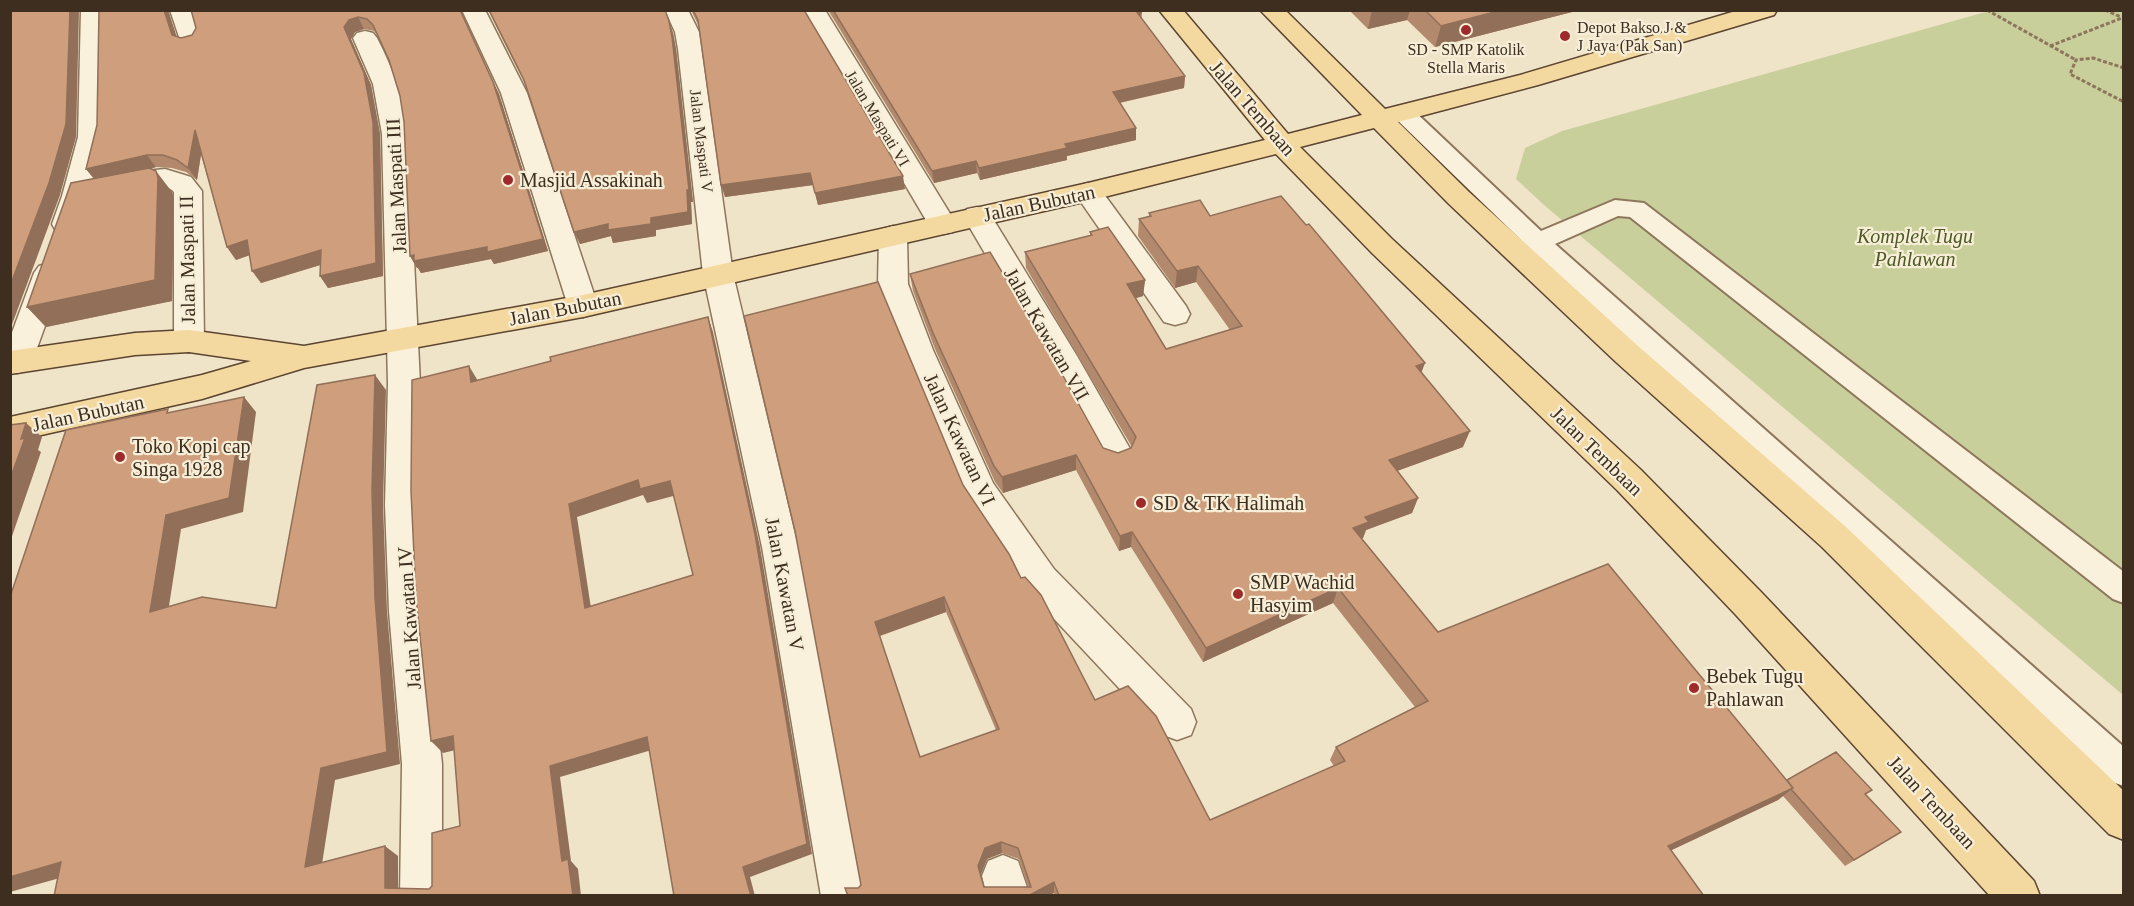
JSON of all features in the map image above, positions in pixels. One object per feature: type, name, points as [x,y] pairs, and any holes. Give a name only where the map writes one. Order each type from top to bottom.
[{"type":"main road","name":"Jalan Tembaan","points":[[1170,10],[1282,144],[1382,246],[1629,480],[1749,604],[2019,896]]},
{"type":"main road","points":[[1271,10],[1391,116],[1834,537],[2124,820]]},
{"type":"main road","name":"Jalan Bubutan","points":[[10,430],[202,387],[304,357],[583,306],[1088,192],[1529,80],[1766,10]]},
{"type":"main road","name":"Jalan Bubutan","points":[[14,363],[135,344],[189,341],[304,357]]},
{"type":"street","points":[[182,10],[190,41]]},
{"type":"street","points":[[473,10],[514,93],[583,306]]},
{"type":"street","name":"Jalan Maspati V","points":[[676,10],[687,32],[690,49],[718,274]]},
{"type":"street","name":"Jalan Maspati VI","points":[[813,10],[943,225]]},
{"type":"street","points":[[14,363],[76,196],[91,137],[96,11]]},
{"type":"street","name":"Jalan Maspati III","points":[[365,38],[380,64],[389,93],[394,121],[400,340]]},
{"type":"street","name":"Jalan Maspati II","points":[[76,196],[165,177],[176,178],[184,184],[190,198],[189,341]]},
{"type":"street","points":[[1088,192],[1175,314]]},
{"type":"street","name":"Jalan Kawatan VII","points":[[977,216],[1066,364],[1116,453]]},
{"type":"street","name":"Jalan Kawatan VI","points":[[893,236],[893,284],[918,350],[979,490],[1041,580],[1177,722]]},
{"type":"street","name":"Jalan Kawatan V","points":[[718,274],[780,547],[842,896]]},
{"type":"street","name":"Jalan Kawatan IV","points":[[400,340],[404,384],[402,504],[406,588],[422,764],[421,896]]},
{"type":"street","points":[[62,450],[71,418]]},
{"type":"lane","points":[[2124,590],[1636,209],[1615,208],[1527,247],[2124,770]]},
{"type":"path","points":[[1987,10],[2076,60],[2093,58],[2124,68]]},
{"type":"path","points":[[2105,10],[2123,18]]},
{"type":"path","points":[[2050,46],[2123,18]]},
{"type":"path","points":[[2076,60],[2070,74],[2124,102]]},
{"type":"green space","name":"Komplek Tugu Pahlawan","points":[[1989,11],[2123,11],[2123,695],[1516,179],[1525,148],[1562,131]]},
{"type":"building","points":[[10,10],[70,10],[66,124],[49,183],[10,286]]},
{"type":"building","points":[[99,10],[164,10],[172,35],[181,38],[192,35],[196,28],[191,10],[460,10],[493,82],[543,239],[487,252],[487,247],[414,261],[414,255],[410,256],[404,122],[400,96],[389,60],[373,25],[367,19],[358,17],[349,20],[344,27],[364,73],[373,122],[376,263],[320,276],[321,250],[252,271],[247,240],[227,247],[195,130],[188,168],[177,160],[163,155],[147,155],[86,169],[97,125]]},
{"type":"building","points":[[489,10],[665,10],[672,37],[689,190],[687,190],[688,212],[651,218],[651,224],[608,230],[608,224],[574,232],[524,80]]},
{"type":"building","points":[[693,10],[804,10],[903,176],[815,193],[810,173],[721,185],[698,20]]},
{"type":"building","points":[[833,10],[1139,10],[1136,11],[1185,76],[1113,92],[1136,128],[1065,144],[1067,148],[979,168],[976,161],[932,171]]},
{"type":"building","points":[[1425,10],[1502,10],[1441,26]]},
{"type":"building","points":[[149,168],[156,171],[158,178],[155,280],[27,307],[71,183]]},
{"type":"building","points":[[1281,196],[1306,225],[1309,224],[1425,363],[1416,366],[1470,431],[1389,460],[1418,498],[1365,517],[1369,522],[1353,528],[1438,632],[1608,564],[1793,788],[1668,846],[1704,896],[1059,896],[1054,882],[1028,896],[848,896],[845,888],[858,888],[861,885],[795,531],[744,316],[878,282],[963,485],[1009,554],[1021,578],[1025,577],[1041,595],[1095,700],[1128,686],[1156,716],[1210,820],[1345,761],[1336,747],[1428,701],[1338,588],[1206,648],[1132,532],[1120,536],[1076,455],[1002,477],[994,466],[933,333],[910,274],[990,252],[1051,354],[1103,448],[1118,453],[1131,448],[1136,437],[1025,252],[1092,235],[1090,232],[1108,227],[1145,280],[1127,284],[1166,349],[1242,326],[1198,266],[1177,271],[1139,219],[1151,216],[1149,213],[1200,200],[1210,216]],"holes":[[[944,597],[999,729],[920,757],[875,622]],[[1001,842],[1018,848],[1031,887],[984,887],[978,866],[985,848]]]},
{"type":"building","points":[[708,317],[755,534],[807,844],[743,867],[751,896],[674,896],[647,737],[550,766],[562,861],[568,859],[573,896],[54,896],[61,862],[10,877],[10,597],[66,430],[168,409],[167,413],[244,397],[229,498],[166,515],[150,612],[202,597],[276,608],[317,385],[375,375],[372,491],[375,598],[387,752],[321,768],[305,867],[385,846],[385,888],[429,889],[432,886],[432,833],[460,826],[453,736],[431,741],[416,598],[411,491],[412,380],[469,366],[471,382],[551,361],[550,357]],"holes":[[[638,480],[640,489],[670,481],[693,575],[585,608],[569,504]]]},
{"type":"building","points":[[26,423],[21,439],[25,438],[10,479],[10,425]]},
{"type":"building","points":[[1836,752],[1872,790],[1865,794],[1901,832],[1854,860],[1791,789],[1793,788],[1787,780]]},
{"type":"place","name":"SD - SMP Katolik Stella Maris","points":[[1466,30]]},
{"type":"place","name":"Depot Bakso J & J Jaya (Pak San)","points":[[1565,36]]},
{"type":"place","name":"Masjid Assakinah","points":[[508,180]]},
{"type":"place","name":"Toko Kopi cap Singa 1928","points":[[120,457]]},
{"type":"place","name":"SD & TK Halimah","points":[[1141,503]]},
{"type":"place","name":"SMP Wachid Hasyim","points":[[1238,594]]},
{"type":"place","name":"Bebek Tugu Pahlawan","points":[[1694,688]]}]
